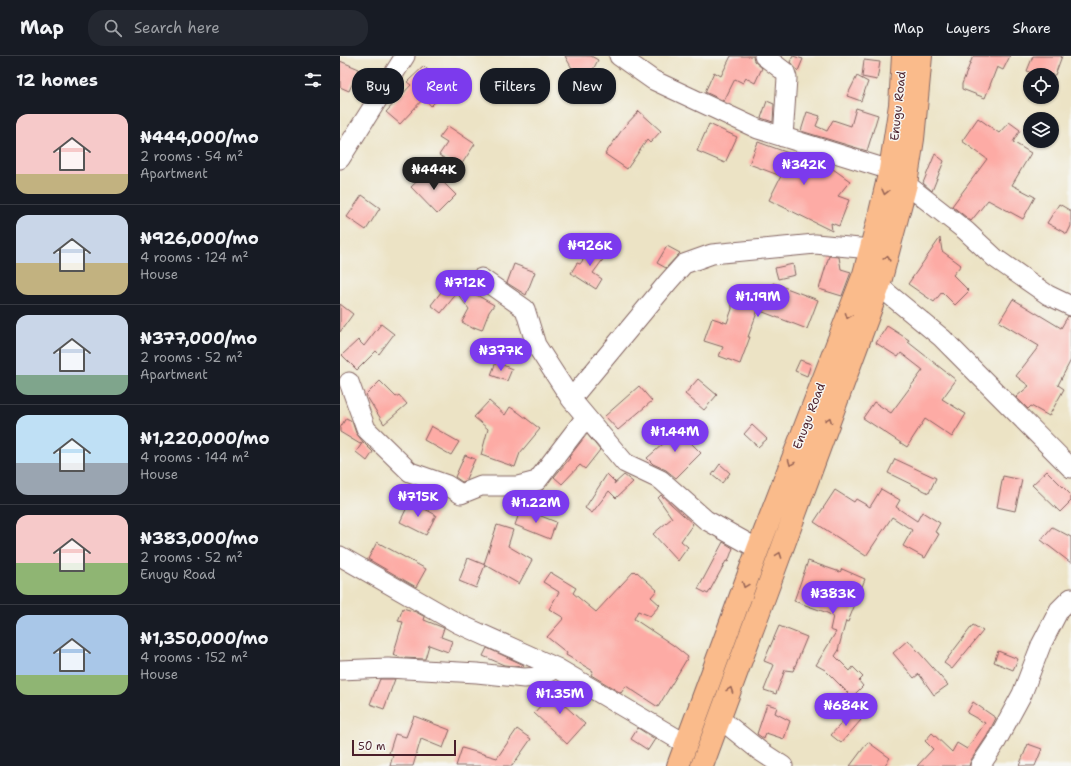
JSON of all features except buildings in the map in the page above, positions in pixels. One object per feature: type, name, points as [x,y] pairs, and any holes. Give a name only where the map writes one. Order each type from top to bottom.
[{"type":"main road","name":"Enugu Road","points":[[678,766],[758,549],[861,282],[871,249],[890,170],[900,105],[903,56]]},
{"type":"main road","points":[[702,766],[879,286],[906,184],[913,139],[920,56]]},
{"type":"street","points":[[340,159],[405,56]]},
{"type":"street","points":[[619,56],[653,80],[758,129],[890,170]]},
{"type":"street","points":[[764,56],[785,72],[787,78],[783,137]]},
{"type":"street","points":[[906,184],[966,231],[995,258],[1048,295],[1071,306]]},
{"type":"street","points":[[571,399],[684,264],[712,254],[815,244],[871,249]]},
{"type":"street","points":[[481,278],[525,309],[536,345],[571,399],[625,463],[660,480],[706,520],[758,549]]},
{"type":"street","points":[[879,286],[942,338],[1071,468]]},
{"type":"street","points":[[349,382],[366,429],[410,472],[447,485],[461,494],[481,486],[518,486],[537,481],[586,417]]},
{"type":"street","points":[[340,556],[457,623],[557,668],[686,744]]},
{"type":"street","points":[[980,766],[996,742],[1022,694],[1041,645],[1059,610],[1071,598]]},
{"type":"street","points":[[340,670],[388,668],[477,673],[524,678],[540,677],[557,668]]},
{"type":"street","points":[[719,718],[760,752],[783,766]]}]
